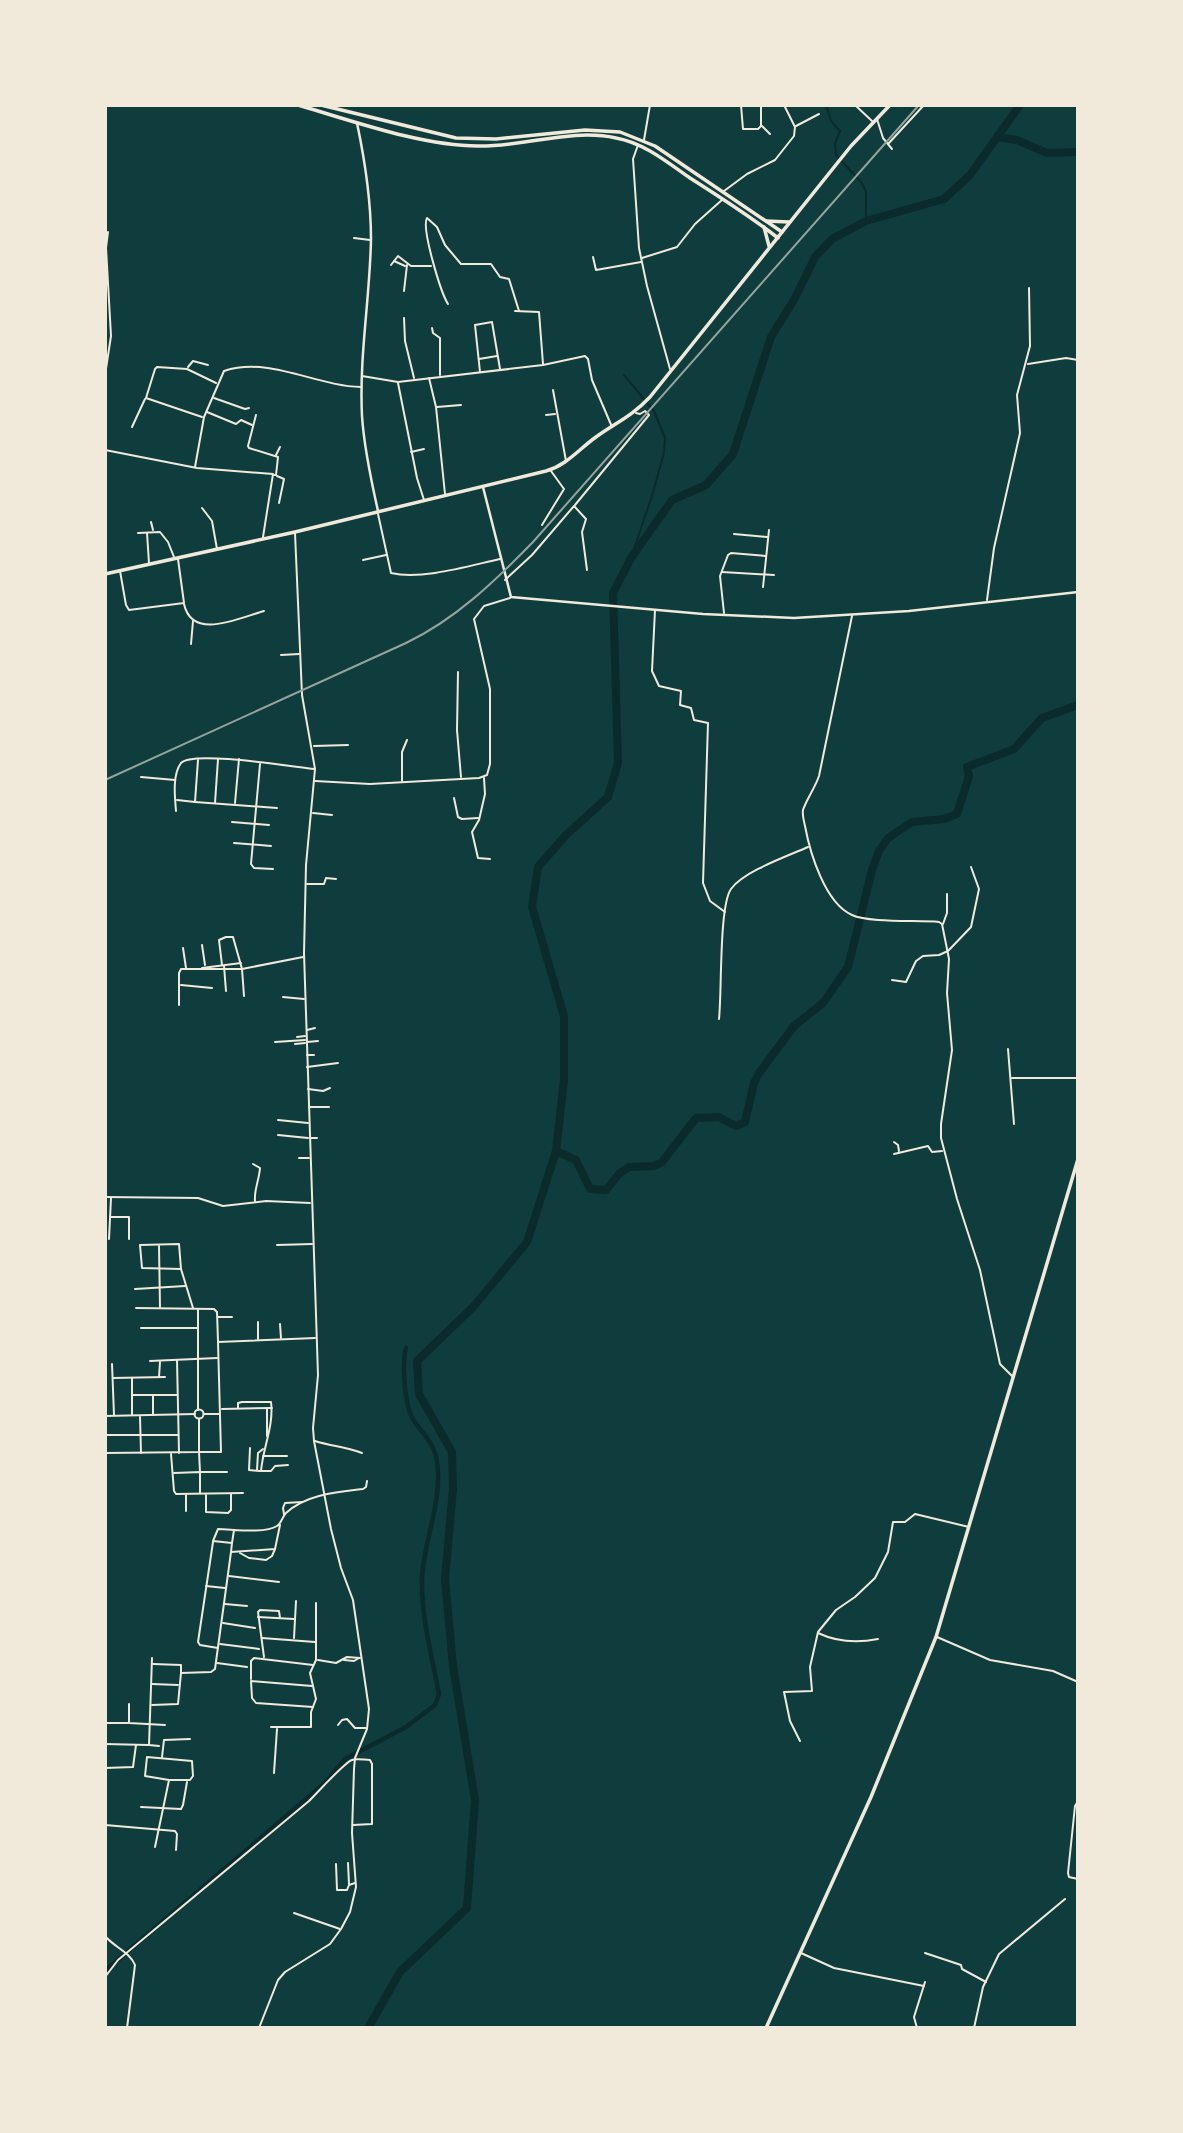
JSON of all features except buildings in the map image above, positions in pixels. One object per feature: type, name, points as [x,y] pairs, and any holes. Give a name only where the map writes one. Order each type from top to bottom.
[{"type":"main road","points":[[298,105],[357,123],[450,144],[497,146],[603,136],[638,145],[778,238]]},
{"type":"main road","points":[[321,105],[451,138],[496,139],[603,129],[620,132],[644,140],[670,156],[782,232]]},
{"type":"main road","points":[[105,574],[425,501],[550,470],[566,462],[596,437],[635,413],[650,397],[838,163],[890,105]]},
{"type":"main road","points":[[450,144],[451,138]]},
{"type":"main road","points":[[666,162],[670,156]]},
{"type":"main road","points":[[766,221],[790,222]]},
{"type":"main road","points":[[764,227],[770,248]]},
{"type":"main road","points":[[766,2028],[871,1797],[936,1637],[1078,1159]]},
{"type":"street","points":[[353,105],[355,115]]},
{"type":"street","points":[[644,140],[650,105]]},
{"type":"street","points":[[741,105],[743,129],[758,129],[761,126]]},
{"type":"street","points":[[761,105],[761,126],[770,134]]},
{"type":"street","points":[[723,191],[747,174],[775,160],[794,136],[795,127],[785,106],[789,105]]},
{"type":"street","points":[[855,105],[880,124],[881,134],[892,149]]},
{"type":"street","points":[[888,144],[924,105]]},
{"type":"street","points":[[795,127],[819,114]]},
{"type":"street","points":[[357,123],[370,200],[371,241],[361,387],[366,448],[391,573],[402,575],[453,569],[499,559]]},
{"type":"street","points":[[638,145],[633,159],[642,260],[671,372]]},
{"type":"street","points":[[593,257],[596,270],[642,260],[677,247],[695,224],[723,199]]},
{"type":"street","points":[[448,304],[433,265],[424,225],[427,218],[437,227],[443,243],[461,264],[492,264],[500,277],[509,279],[517,311],[540,312],[543,365]]},
{"type":"street","points":[[105,375],[111,337],[106,248],[108,232]]},
{"type":"street","points":[[354,238],[371,241]]},
{"type":"street","points":[[391,265],[398,256],[407,265]]},
{"type":"street","points":[[393,261],[407,265],[433,265]]},
{"type":"street","points":[[404,291],[407,265]]},
{"type":"street","points":[[987,601],[994,548],[1019,442],[1017,395],[1030,346],[1029,288]]},
{"type":"street","points":[[404,318],[405,341],[414,379]]},
{"type":"street","points":[[481,373],[475,327],[477,324],[494,323],[500,370]]},
{"type":"street","points":[[432,328],[433,333],[440,338],[440,376]]},
{"type":"street","points":[[479,359],[498,356]]},
{"type":"street","points":[[361,376],[398,382],[543,365],[586,357],[592,380],[612,428]]},
{"type":"street","points":[[1026,364],[1066,358],[1078,360]]},
{"type":"street","points":[[187,369],[193,361],[208,365]]},
{"type":"street","points":[[132,427],[156,368],[187,369],[217,383]]},
{"type":"street","points":[[195,467],[206,411],[221,375],[228,370],[271,368],[350,387],[361,387]]},
{"type":"street","points":[[429,377],[436,407],[445,495]]},
{"type":"street","points":[[398,382],[411,452],[425,501]]},
{"type":"street","points":[[553,390],[566,462]]},
{"type":"street","points":[[146,398],[204,417]]},
{"type":"street","points":[[213,398],[249,408]]},
{"type":"street","points":[[436,407],[461,405]]},
{"type":"street","points":[[206,411],[236,424],[241,420],[254,425]]},
{"type":"street","points":[[505,580],[532,555],[649,415],[645,411],[635,413]]},
{"type":"street","points":[[546,415],[556,414]]},
{"type":"street","points":[[256,415],[248,447],[275,456],[279,460],[263,539]]},
{"type":"street","points":[[275,456],[280,447]]},
{"type":"street","points":[[411,452],[424,449]]},
{"type":"street","points":[[105,450],[195,467],[274,475],[284,481],[279,503]]},
{"type":"street","points":[[542,525],[564,489],[550,470]]},
{"type":"street","points":[[482,487],[511,597]]},
{"type":"street","points":[[574,506],[586,519],[582,532],[587,570]]},
{"type":"street","points":[[202,508],[212,521],[217,549]]},
{"type":"street","points":[[151,522],[153,531]]},
{"type":"street","points":[[763,587],[769,530]]},
{"type":"street","points":[[138,533],[153,531],[163,535],[176,559],[186,614],[200,624],[218,625],[264,611]]},
{"type":"street","points":[[147,532],[149,565]]},
{"type":"street","points":[[259,2028],[269,1998],[282,1975],[327,1947],[341,1929],[353,1906],[356,1883],[352,1825],[355,1759],[367,1728],[369,1709],[353,1600],[341,1568],[324,1494],[313,1428],[318,1384],[304,957],[306,884],[315,769],[302,695],[295,532]]},
{"type":"street","points":[[734,534],[768,537]]},
{"type":"street","points":[[724,614],[720,581],[727,556],[731,553],[766,556]]},
{"type":"street","points":[[363,560],[387,555]]},
{"type":"street","points":[[120,571],[129,610],[184,603]]},
{"type":"street","points":[[722,572],[774,575]]},
{"type":"street","points":[[490,859],[480,860],[472,832],[479,818],[485,794],[484,778],[490,764],[490,689],[474,619],[484,606],[511,597],[794,618],[852,616],[1078,592]]},
{"type":"street","points":[[655,609],[652,671],[659,686],[681,691],[680,705],[691,708],[694,720],[708,723],[703,883],[709,901],[725,912]]},
{"type":"street","points":[[105,610],[105,615]]},
{"type":"street","points":[[852,616],[819,776],[815,790],[803,811],[809,847],[819,875],[827,887],[844,910],[856,917],[942,924]]},
{"type":"street","points":[[191,644],[193,619]]},
{"type":"street","points":[[281,656],[300,654]]},
{"type":"street","points":[[458,672],[457,730],[461,778]]},
{"type":"street","points":[[402,782],[402,752],[407,740]]},
{"type":"street","points":[[313,746],[348,745]]},
{"type":"street","points":[[195,802],[198,758]]},
{"type":"street","points":[[176,811],[176,780],[181,764],[187,759],[239,758],[315,769]]},
{"type":"street","points":[[235,804],[239,758]]},
{"type":"street","points":[[215,804],[218,759]]},
{"type":"street","points":[[260,763],[253,824],[252,867],[273,869]]},
{"type":"street","points":[[141,777],[176,780]]},
{"type":"street","points":[[315,781],[346,784],[484,778]]},
{"type":"street","points":[[454,798],[458,817],[479,818]]},
{"type":"street","points":[[175,800],[278,808]]},
{"type":"street","points":[[312,813],[332,815]]},
{"type":"street","points":[[232,822],[269,825]]},
{"type":"street","points":[[234,843],[271,846]]},
{"type":"street","points":[[719,1018],[725,912],[731,889],[740,881],[809,847]]},
{"type":"street","points":[[892,980],[906,982],[913,964],[920,957],[948,951],[971,927],[979,889],[971,867]]},
{"type":"street","points":[[306,884],[324,884],[326,878],[336,879]]},
{"type":"street","points":[[947,894],[947,913],[942,924],[948,951],[947,993],[952,1050],[941,1124],[943,1151],[980,1270],[1000,1364],[1013,1377]]},
{"type":"street","points":[[226,991],[219,943],[220,939],[226,937],[235,938],[242,969],[244,996]]},
{"type":"street","points":[[202,945],[203,967]]},
{"type":"street","points":[[183,948],[186,969]]},
{"type":"street","points":[[203,967],[242,969],[304,957]]},
{"type":"street","points":[[179,1005],[179,972],[241,963]]},
{"type":"street","points":[[179,985],[212,988]]},
{"type":"street","points":[[283,997],[305,999]]},
{"type":"street","points":[[306,1030],[315,1028]]},
{"type":"street","points":[[297,1037],[306,1036]]},
{"type":"street","points":[[275,1042],[318,1041]]},
{"type":"street","points":[[295,1044],[306,1042]]},
{"type":"street","points":[[1008,1049],[1014,1124]]},
{"type":"street","points":[[306,1055],[314,1055]]},
{"type":"street","points":[[306,1067],[338,1063]]},
{"type":"street","points":[[1011,1078],[1078,1078]]},
{"type":"street","points":[[307,1088],[323,1091],[330,1088]]},
{"type":"street","points":[[308,1107],[329,1107]]},
{"type":"street","points":[[278,1120],[309,1123]]},
{"type":"street","points":[[278,1135],[317,1138]]},
{"type":"street","points":[[894,1142],[898,1145],[899,1152]]},
{"type":"street","points":[[894,1154],[928,1146],[932,1152],[943,1151]]},
{"type":"street","points":[[299,1158],[310,1158]]},
{"type":"street","points":[[253,1164],[260,1168],[258,1183],[254,1187],[255,1202]]},
{"type":"street","points":[[109,1239],[111,1196]]},
{"type":"street","points":[[105,1197],[202,1198],[223,1206],[255,1202],[312,1203]]},
{"type":"street","points":[[110,1217],[129,1217],[129,1239]]},
{"type":"street","points":[[159,1244],[160,1308]]},
{"type":"street","points":[[277,1245],[313,1244]]},
{"type":"street","points":[[181,1269],[142,1268],[140,1247],[179,1245],[181,1269],[193,1308]]},
{"type":"street","points":[[135,1289],[186,1286]]},
{"type":"street","points":[[136,1308],[214,1309],[217,1317],[221,1452]]},
{"type":"street","points":[[195,1415],[198,1410],[198,1309]]},
{"type":"street","points":[[217,1317],[232,1317]]},
{"type":"street","points":[[258,1322],[258,1340]]},
{"type":"street","points":[[280,1324],[281,1339]]},
{"type":"street","points":[[141,1328],[198,1328]]},
{"type":"street","points":[[218,1342],[316,1338]]},
{"type":"street","points":[[150,1361],[218,1358]]},
{"type":"street","points":[[177,1360],[179,1453]]},
{"type":"street","points":[[159,1377],[160,1361]]},
{"type":"street","points":[[112,1364],[114,1416]]},
{"type":"street","points":[[113,1378],[165,1377]]},
{"type":"street","points":[[132,1378],[132,1416]]},
{"type":"street","points":[[132,1395],[178,1395]]},
{"type":"street","points":[[153,1395],[153,1415]]},
{"type":"street","points":[[252,1408],[253,1402]]},
{"type":"street","points":[[238,1408],[240,1403],[270,1402],[270,1433],[263,1449],[261,1471]]},
{"type":"street","points":[[267,1408],[267,1437]]},
{"type":"street","points":[[220,1409],[272,1408]]},
{"type":"street","points":[[198,1410],[204,1415]]},
{"type":"street","points":[[200,1494],[200,1419],[204,1415],[220,1413]]},
{"type":"street","points":[[105,1416],[195,1415],[200,1419]]},
{"type":"street","points":[[140,1416],[141,1453]]},
{"type":"street","points":[[105,1435],[179,1435]]},
{"type":"street","points":[[314,1441],[343,1446],[362,1453]]},
{"type":"street","points":[[250,1448],[249,1470],[271,1471],[275,1466],[288,1465]]},
{"type":"street","points":[[257,1471],[258,1453],[263,1449]]},
{"type":"street","points":[[105,1453],[227,1452]]},
{"type":"street","points":[[171,1453],[174,1492],[243,1493]]},
{"type":"street","points":[[262,1456],[286,1456]]},
{"type":"street","points":[[173,1473],[228,1472]]},
{"type":"street","points":[[239,1552],[249,1558],[267,1560],[275,1549],[280,1524],[285,1515],[324,1494],[363,1489],[367,1481]]},
{"type":"street","points":[[186,1494],[186,1511]]},
{"type":"street","points":[[206,1494],[205,1509],[209,1513],[231,1512],[231,1494]]},
{"type":"street","points":[[285,1515],[285,1503],[305,1503]]},
{"type":"street","points":[[800,1741],[790,1721],[784,1692],[812,1691],[810,1667],[818,1632],[836,1610],[875,1578],[888,1552],[890,1527],[893,1522],[905,1522],[915,1514],[970,1527]]},
{"type":"street","points":[[259,1649],[198,1644],[205,1586],[216,1529],[273,1528],[280,1524]]},
{"type":"street","points":[[181,1673],[211,1672],[215,1669],[234,1530]]},
{"type":"street","points":[[213,1541],[232,1543]]},
{"type":"street","points":[[231,1552],[275,1549]]},
{"type":"street","points":[[228,1576],[279,1582]]},
{"type":"street","points":[[205,1586],[226,1589]]},
{"type":"street","points":[[294,1640],[296,1601]]},
{"type":"street","points":[[271,1727],[310,1728],[316,1699],[310,1673],[316,1660],[316,1603]]},
{"type":"street","points":[[224,1604],[247,1606]]},
{"type":"street","points":[[264,1659],[258,1617],[260,1610],[279,1611],[280,1618]]},
{"type":"street","points":[[258,1617],[295,1619]]},
{"type":"street","points":[[222,1622],[255,1628]]},
{"type":"street","points":[[818,1632],[839,1640],[878,1639]]},
{"type":"street","points":[[936,1637],[990,1660],[1053,1671],[1078,1682]]},
{"type":"street","points":[[261,1638],[316,1642]]},
{"type":"street","points":[[149,1745],[152,1658]]},
{"type":"street","points":[[314,1665],[256,1658],[251,1661],[252,1698],[256,1703],[314,1708]]},
{"type":"street","points":[[316,1660],[336,1663],[344,1659],[354,1661],[362,1658]]},
{"type":"street","points":[[216,1663],[247,1667]]},
{"type":"street","points":[[150,1704],[177,1705],[181,1673],[181,1665],[153,1664]]},
{"type":"street","points":[[251,1683],[314,1686]]},
{"type":"street","points":[[151,1684],[179,1685]]},
{"type":"street","points":[[129,1704],[129,1723]]},
{"type":"street","points":[[338,1725],[347,1718],[355,1728],[367,1728]]},
{"type":"street","points":[[105,1723],[165,1725]]},
{"type":"street","points":[[274,1773],[277,1728]]},
{"type":"street","points":[[162,1758],[164,1740],[190,1739]]},
{"type":"street","points":[[105,1744],[159,1746]]},
{"type":"street","points":[[105,1768],[133,1768],[136,1745]]},
{"type":"street","points":[[141,1807],[178,1810],[183,1807],[187,1781],[193,1776],[191,1761],[146,1757],[144,1775],[187,1781]]},
{"type":"street","points":[[105,1977],[118,1960],[309,1801],[345,1764],[355,1759],[370,1760],[373,1822],[370,1826],[352,1825]]},
{"type":"street","points":[[155,1847],[169,1780]]},
{"type":"street","points":[[1078,1801],[1075,1806],[1068,1875],[1078,1879]]},
{"type":"street","points":[[105,1825],[176,1832],[176,1850]]},
{"type":"street","points":[[336,1864],[337,1890],[347,1890],[348,1863]]},
{"type":"street","points":[[349,1885],[356,1883]]},
{"type":"street","points":[[974,2028],[986,1982],[999,1954],[1065,1899]]},
{"type":"street","points":[[294,1913],[341,1929]]},
{"type":"street","points":[[105,1936],[134,1961],[127,2028]]},
{"type":"street","points":[[800,1952],[834,1968],[923,1986]]},
{"type":"street","points":[[925,1954],[961,1965],[962,1969],[986,1982]]},
{"type":"street","points":[[917,2028],[914,2017],[925,1982]]},
{"type":"waterway","points":[[826,105],[831,121],[840,131],[835,143],[836,155],[862,183],[866,192],[866,221]]},
{"type":"waterway","points":[[368,2028],[400,1972],[467,1908],[475,1800],[453,1666],[445,1579],[453,1489],[452,1452],[419,1394],[417,1361],[474,1306],[527,1242],[556,1151],[564,1080],[564,1016],[532,907],[538,867],[566,835],[608,797],[618,763],[613,593],[631,558],[672,500],[706,485],[733,454],[771,337],[795,298],[815,257],[832,239],[866,221],[944,199],[970,175],[1020,105]]},
{"type":"waterway","points":[[997,137],[1017,140],[1047,153],[1078,152]]},
{"type":"waterway","points":[[624,375],[654,411],[665,438],[664,453],[652,496],[631,558]]},
{"type":"waterway","points":[[556,1151],[576,1160],[590,1189],[606,1190],[620,1173],[629,1167],[654,1166],[662,1162],[696,1118],[719,1117],[736,1126],[745,1122],[759,1073],[794,1026],[823,1003],[848,967],[872,870],[879,851],[888,838],[912,822],[944,819],[957,814],[969,776],[967,767],[1014,749],[1042,718],[1078,705]]},
{"type":"waterway","points":[[105,1971],[326,1782],[345,1759],[406,1727],[435,1705],[439,1694],[425,1622],[422,1578],[437,1491],[437,1462],[431,1445],[414,1421],[408,1406],[404,1374],[406,1348]]},
{"type":"railway","points":[[105,780],[406,643],[442,623],[474,598],[533,542],[919,105]]}]
